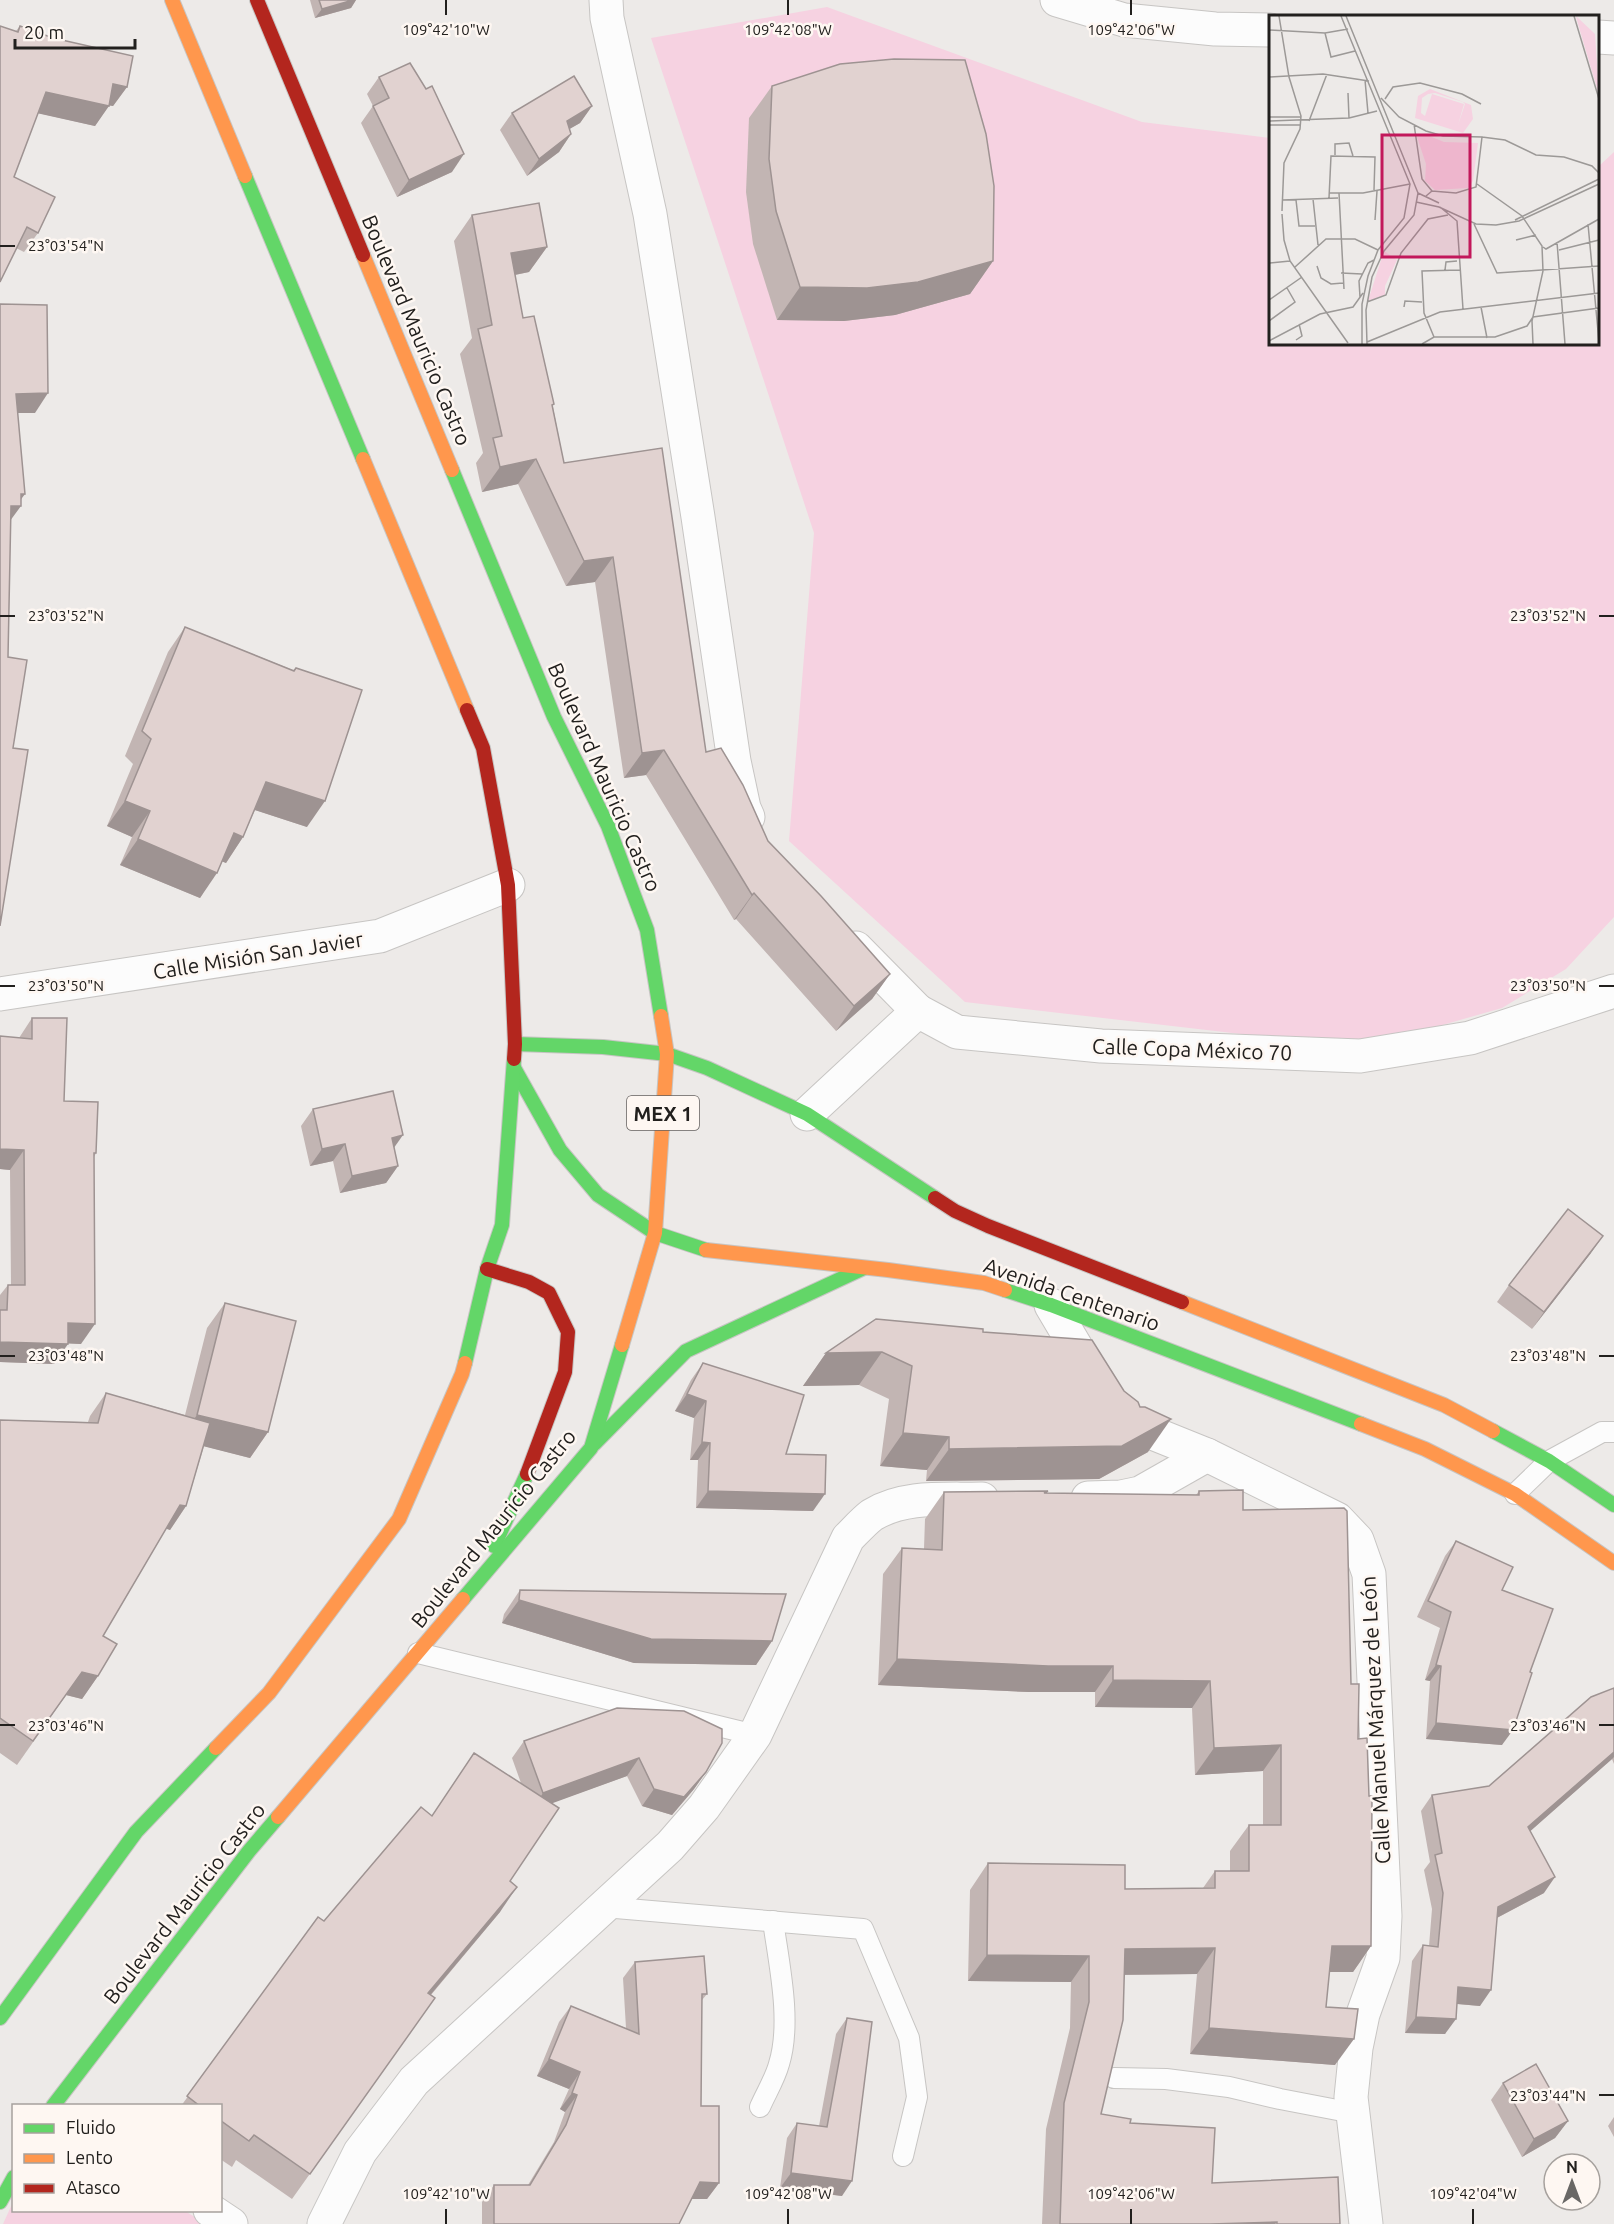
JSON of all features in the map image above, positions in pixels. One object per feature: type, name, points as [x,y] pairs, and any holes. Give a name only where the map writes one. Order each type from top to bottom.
[{"type":"main road","points":[[0,2018],[136,1833],[269,1693],[399,1519],[462,1374],[487,1269],[501,1225],[515,1044],[508,885],[483,748],[172,0]]},
{"type":"main road","name":"Boulevard Mauricio Castro","points":[[55,2104],[249,1851],[591,1448],[655,1233],[667,1054],[648,930],[608,826],[550,706],[257,0]]},
{"type":"main road","name":"Avenida Centenario","points":[[515,1044],[603,1047],[667,1054],[707,1068],[807,1113],[955,1211],[1444,1405],[1549,1461],[1614,1505]]},
{"type":"main road","name":"Avenida Centenario","points":[[514,1068],[560,1150],[598,1195],[655,1233],[702,1250],[984,1283],[1051,1305],[1425,1449],[1515,1494],[1556,1520],[1614,1563]]},
{"type":"main road","points":[[591,1448],[686,1351],[864,1268]]},
{"type":"main road","points":[[477,1583],[526,1476],[565,1372],[568,1332],[549,1293],[529,1282],[487,1269]]},
{"type":"main road","points":[[0,2202],[12,2181]]},
{"type":"street","points":[[606,0],[650,214],[734,761],[744,808],[760,845]]},
{"type":"street","points":[[1057,0],[1124,20],[1215,29],[1269,30]]},
{"type":"street","points":[[1599,37],[1614,38]]},
{"type":"street","name":"Calle Misión San Javier","points":[[0,994],[380,936],[508,885]]},
{"type":"street","name":"Calle Copa México 70","points":[[837,928],[918,1011],[957,1032],[1090,1045],[1360,1056],[1470,1038],[1614,991]]},
{"type":"street","points":[[807,1113],[918,1011]]},
{"type":"street","name":"Calle Manuel Márquez de León","points":[[1051,1305],[1113,1409],[1135,1426],[1207,1455],[1337,1519],[1357,1540],[1370,1574],[1385,1916],[1383,1958],[1363,2014],[1356,2048],[1351,2097],[1365,2224]]},
{"type":"street","points":[[1062,1498],[1121,1497],[1140,1493],[1207,1455]]},
{"type":"street","points":[[324,2224],[360,2152],[414,2081],[670,1846],[704,1807],[755,1735],[848,1538],[870,1516],[891,1506],[920,1500],[1015,1499]]},
{"type":"street","points":[[212,2212],[231,2224]]},
{"type":"lane","points":[[1515,1494],[1549,1461],[1602,1432],[1614,1432]]},
{"type":"lane","points":[[418,1653],[755,1735]]},
{"type":"lane","points":[[604,1907],[863,1929],[909,2038],[917,2097],[903,2156]]},
{"type":"lane","points":[[760,2107],[779,2064],[784,2025],[781,1977],[773,1921]]},
{"type":"lane","points":[[1114,2078],[1166,2079],[1229,2087],[1353,2114]]},
{"type":"shaded area","points":[[827,7],[1142,122],[1269,138],[1269,345],[1599,345],[1599,166],[1614,152],[1614,917],[1566,969],[1502,1008],[1418,1032],[1348,1040],[1267,1037],[965,1002],[789,841],[814,533],[651,38]]},
{"type":"shaded area","points":[[12,2204],[12,2212],[187,2212],[206,2224],[3,2224]]},
{"type":"building","points":[[319,0],[353,0],[322,9]]},
{"type":"building","points":[[0,26],[18,32],[20,26],[53,38],[133,56],[127,87],[113,84],[109,106],[46,92],[14,177],[55,197],[38,233],[27,227],[0,282]]},
{"type":"building","points":[[894,59],[965,60],[986,134],[994,186],[993,261],[918,282],[867,288],[800,287],[776,211],[769,159],[772,86],[840,64]]},
{"type":"building","points":[[410,63],[426,89],[432,86],[464,154],[409,180],[373,106],[389,98],[379,77]]},
{"type":"building","points":[[574,76],[592,106],[567,121],[571,134],[539,159],[512,113]]},
{"type":"building","points":[[539,203],[547,247],[511,253],[523,318],[534,316],[554,404],[552,405],[564,463],[662,448],[706,752],[721,748],[743,785],[768,841],[821,896],[890,974],[854,1006],[754,893],[752,895],[664,750],[642,753],[613,557],[584,561],[536,459],[500,467],[493,438],[502,436],[478,329],[492,325],[472,215]]},
{"type":"building","points":[[0,304],[47,305],[48,393],[16,394],[25,494],[21,494],[21,506],[11,506],[8,657],[27,660],[13,748],[28,750],[0,926]]},
{"type":"building","points":[[185,627],[294,671],[296,668],[362,690],[325,801],[266,782],[243,837],[234,833],[217,873],[138,839],[150,811],[125,801],[151,739],[142,731]]},
{"type":"building","points":[[32,1018],[67,1018],[64,1101],[98,1102],[96,1153],[94,1153],[95,1324],[68,1323],[68,1344],[0,1342],[0,1310],[7,1310],[8,1285],[25,1285],[24,1150],[0,1149],[0,1036],[32,1039]]},
{"type":"building","points":[[393,1091],[403,1135],[392,1138],[398,1166],[352,1176],[345,1144],[322,1149],[313,1109]]},
{"type":"building","points":[[1568,1209],[1603,1236],[1544,1312],[1509,1285]]},
{"type":"building","points":[[225,1303],[296,1321],[268,1432],[197,1415]]},
{"type":"building","points":[[876,1319],[983,1329],[983,1332],[1092,1340],[1124,1391],[1138,1402],[1140,1407],[1145,1407],[1171,1419],[1122,1446],[949,1449],[949,1437],[903,1433],[912,1366],[882,1352],[826,1353]]},
{"type":"building","points":[[703,1363],[804,1395],[786,1454],[826,1455],[825,1494],[708,1491],[710,1443],[702,1442],[706,1401],[687,1394]]},
{"type":"building","points":[[106,1393],[210,1423],[186,1506],[180,1505],[103,1636],[117,1644],[98,1676],[82,1672],[33,1741],[0,1718],[0,1420],[98,1423]]},
{"type":"building","points":[[1243,1490],[1243,1510],[1344,1508],[1347,1511],[1351,1684],[1359,1684],[1358,1739],[1367,1738],[1369,1796],[1372,1796],[1371,1946],[1332,1946],[1326,2007],[1358,2009],[1354,2039],[1209,2028],[1215,1948],[1125,1949],[1123,2020],[1101,2114],[1131,2119],[1130,2123],[1215,2128],[1212,2183],[1338,2177],[1340,2224],[1277,2224],[1277,2222],[1060,2224],[1064,2103],[1089,2002],[1089,1956],[987,1955],[988,1863],[1125,1865],[1125,1889],[1215,1888],[1215,1871],[1249,1871],[1249,1825],[1281,1825],[1281,1745],[1214,1748],[1210,1681],[1113,1680],[1113,1666],[1048,1666],[897,1659],[902,1548],[942,1550],[944,1492],[1048,1491],[1044,1493],[1199,1495],[1199,1491]]},
{"type":"building","points":[[1456,1541],[1513,1567],[1502,1590],[1553,1609],[1530,1672],[1532,1673],[1513,1730],[1436,1723],[1441,1666],[1436,1665],[1451,1612],[1428,1601]]},
{"type":"building","points":[[520,1590],[786,1594],[772,1641],[651,1639],[519,1600]]},
{"type":"building","points":[[1614,1688],[1614,1752],[1528,1827],[1555,1877],[1498,1907],[1491,1990],[1458,1987],[1456,2019],[1416,2017],[1423,1945],[1438,1947],[1443,1893],[1435,1855],[1442,1853],[1432,1795],[1489,1786],[1591,1697]]},
{"type":"building","points":[[617,1708],[684,1711],[722,1729],[722,1743],[706,1772],[684,1797],[654,1789],[639,1758],[543,1793],[524,1741]]},
{"type":"building","points":[[474,1753],[559,1808],[510,1881],[517,1887],[428,1993],[435,1998],[310,2174],[254,2135],[249,2141],[222,2121],[222,2104],[197,2104],[187,2096],[318,1917],[324,1921],[421,1807],[432,1816]]},
{"type":"building","points":[[704,1956],[707,1994],[702,1994],[701,2106],[719,2106],[719,2183],[700,2182],[679,2224],[494,2224],[494,2185],[530,2185],[566,2125],[577,2095],[572,2093],[580,2072],[549,2059],[571,2006],[639,2034],[635,1962]]},
{"type":"building","points":[[847,2018],[872,2022],[852,2181],[791,2173],[797,2123],[827,2127]]},
{"type":"building","points":[[1536,2064],[1568,2121],[1534,2139],[1503,2083]]},
{"type":"traffic: fast","points":[[245,176],[363,459]]},
{"type":"traffic: fast","points":[[452,470],[554,717],[608,826],[647,930],[661,1016]]},
{"type":"traffic: fast","points":[[515,1044],[603,1047],[667,1054],[707,1068],[807,1114],[935,1198]]},
{"type":"traffic: fast","points":[[465,1363],[487,1269],[502,1225],[514,1059]]},
{"type":"traffic: fast","points":[[514,1068],[560,1150],[598,1195],[655,1233],[706,1250]]},
{"type":"traffic: fast","points":[[594,1444],[686,1351],[864,1268]]},
{"type":"traffic: fast","points":[[1005,1290],[1051,1305],[1361,1424]]},
{"type":"traffic: fast","points":[[463,1599],[591,1448],[622,1345]]},
{"type":"traffic: fast","points":[[1493,1431],[1549,1461],[1614,1505]]},
{"type":"traffic: fast","points":[[494,1546],[527,1474]]},
{"type":"traffic: fast","points":[[0,2018],[136,1832],[216,1748]]},
{"type":"traffic: fast","points":[[55,2104],[249,1851],[278,1817]]},
{"type":"traffic: fast","points":[[0,2202],[12,2181]]},
{"type":"traffic: slow","points":[[172,0],[245,176]]},
{"type":"traffic: slow","points":[[363,255],[452,470]]},
{"type":"traffic: slow","points":[[363,459],[467,710]]},
{"type":"traffic: slow","points":[[622,1345],[655,1233],[667,1054],[661,1016]]},
{"type":"traffic: slow","points":[[706,1250],[888,1270],[984,1283],[1005,1290]]},
{"type":"traffic: slow","points":[[1182,1302],[1444,1405],[1493,1431]]},
{"type":"traffic: slow","points":[[216,1748],[269,1693],[399,1519],[465,1363]]},
{"type":"traffic: slow","points":[[1361,1424],[1425,1449],[1515,1494],[1614,1563]]},
{"type":"traffic: slow","points":[[278,1817],[463,1599]]},
{"type":"traffic: jam","points":[[257,0],[363,255]]},
{"type":"traffic: jam","points":[[467,710],[483,748],[508,885],[514,1059]]},
{"type":"traffic: jam","points":[[935,1198],[955,1211],[988,1226],[1182,1302]]},
{"type":"traffic: jam","points":[[487,1269],[529,1282],[549,1293],[568,1332],[565,1372],[527,1474]]}]
